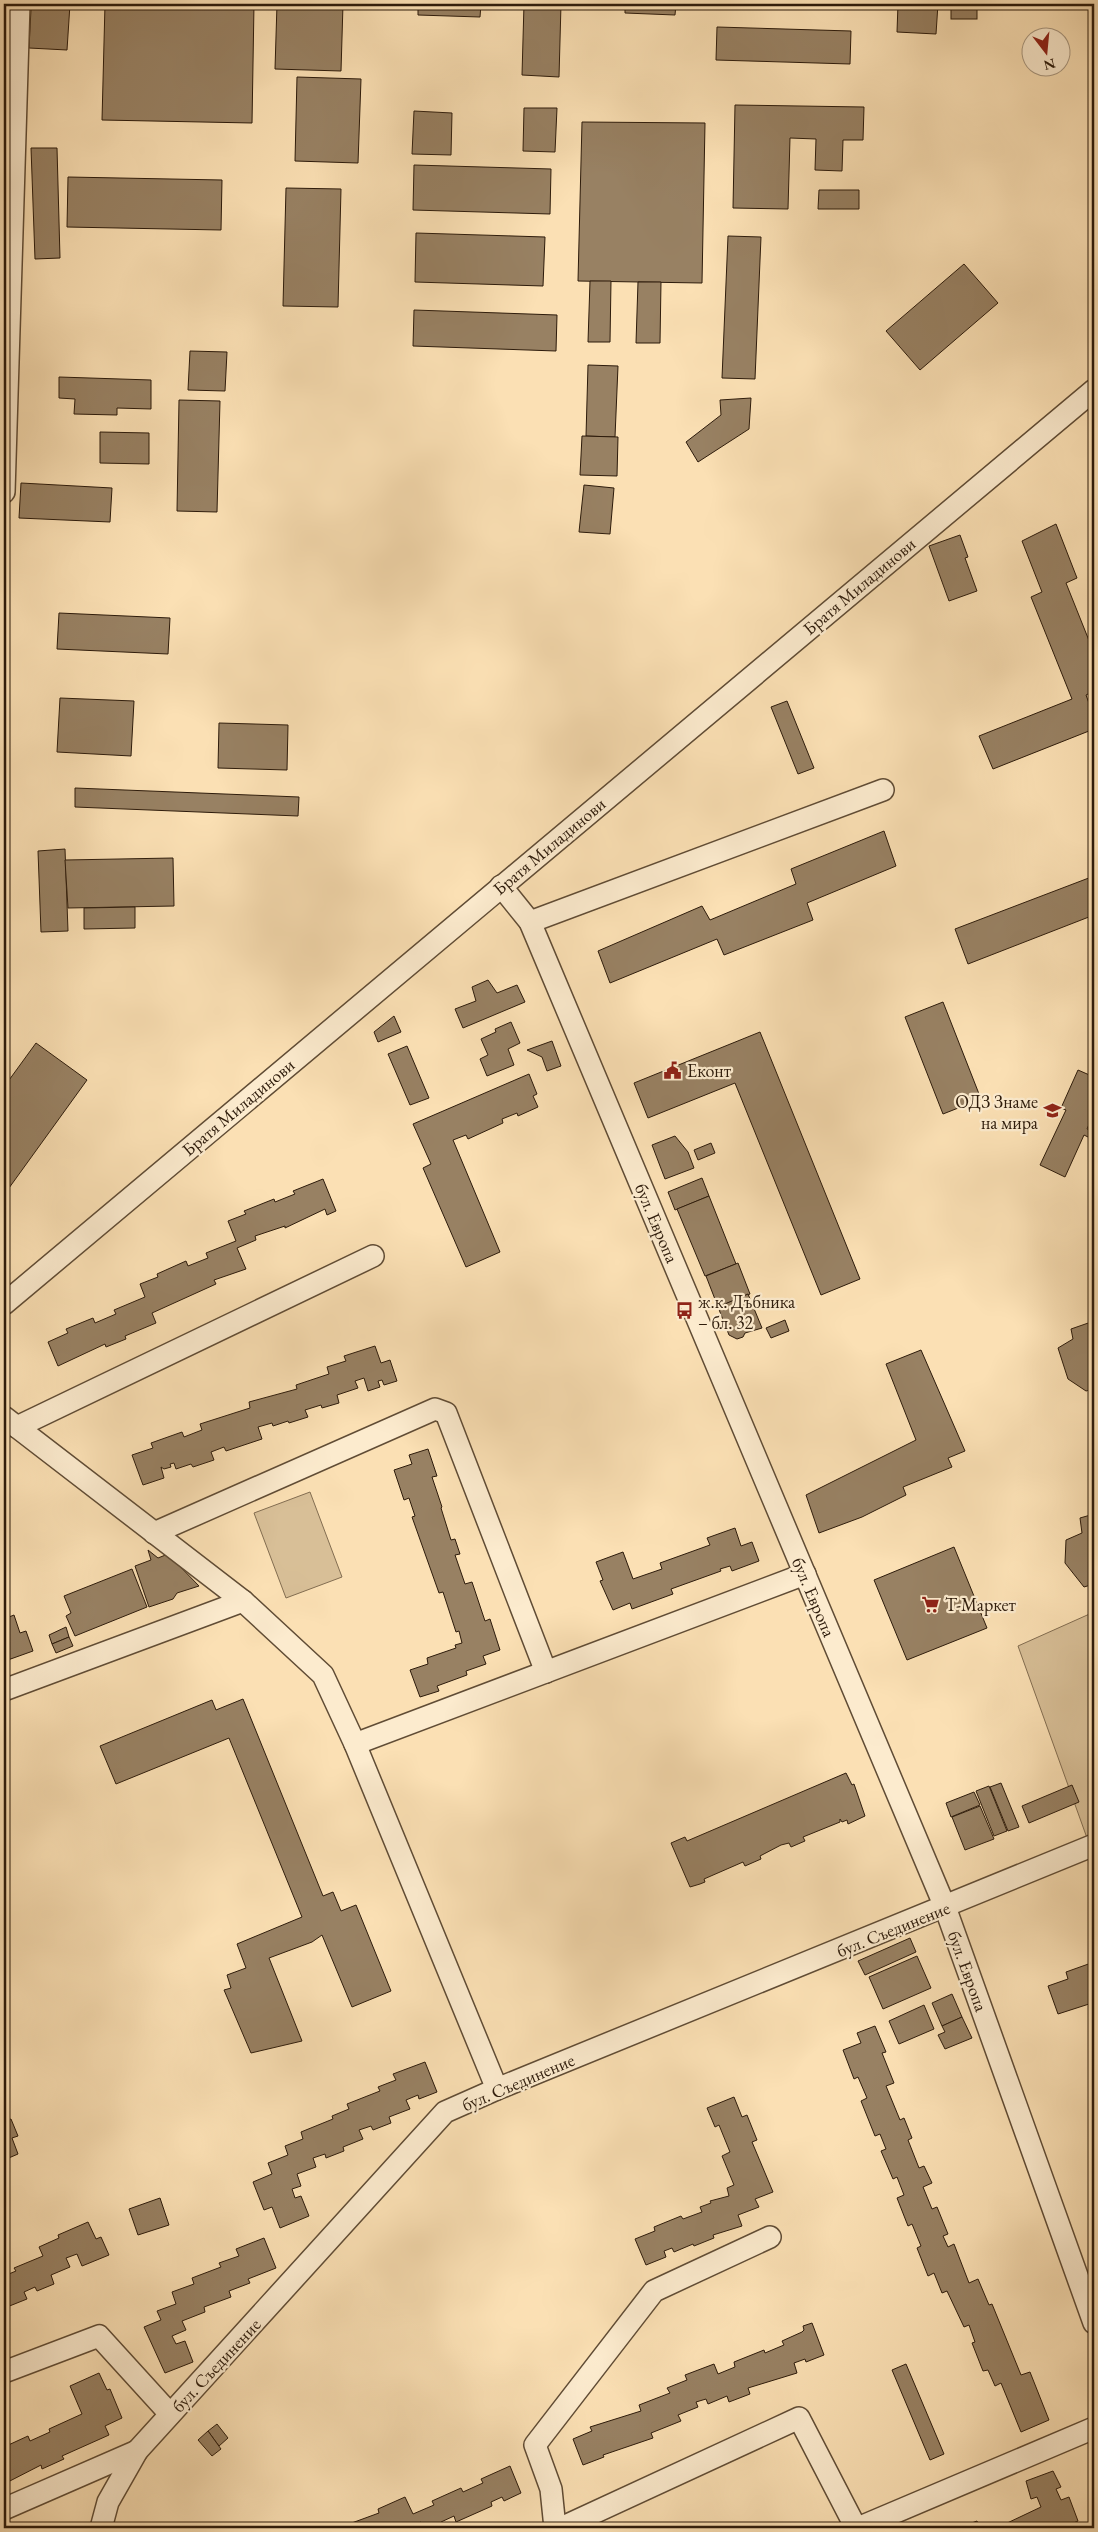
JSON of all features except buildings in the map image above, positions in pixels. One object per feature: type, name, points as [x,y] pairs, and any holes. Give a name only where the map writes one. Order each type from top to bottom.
[{"type":"street","points":[[4,492],[20,4]]},
{"type":"street","name":"Братя Миладинови","points":[[4,1304],[1094,390]]},
{"type":"street","points":[[530,922],[883,790]]},
{"type":"street","name":"бул. Европа","points":[[501,886],[530,922],[945,1907],[1094,2323]]},
{"type":"street","points":[[373,1256],[10,1422],[243,1601],[323,1674],[355,1744],[497,2089]]},
{"type":"street","points":[[154,1533],[436,1409],[446,1413],[546,1672]]},
{"type":"street","points":[[355,1744],[805,1574]]},
{"type":"street","points":[[4,1690],[243,1601]]},
{"type":"street","name":"бул. Съединение","points":[[101,2528],[108,2502],[137,2451],[284,2292],[445,2112],[1094,1845]]},
{"type":"street","points":[[554,2528],[551,2489],[535,2445],[654,2291],[770,2237]]},
{"type":"street","points":[[4,2372],[99,2336],[170,2414]]},
{"type":"street","points":[[561,2528],[799,2418],[857,2528],[1094,2428]]},
{"type":"street","points":[[4,2510],[137,2451]]},
{"type":"shaded area","points":[[310,1492],[342,1577],[286,1598],[254,1513]]},
{"type":"shaded area","points":[[1094,1612],[1094,1835],[1087,1838],[1018,1646]]},
{"type":"place","name":"Еконт","points":[[673,1070]]},
{"type":"place","name":"ОДЗ Знаме на мира","points":[[1052,1111]]},
{"type":"place","name":"ж.к. Дъбника – бл. 32","points":[[684,1311]]},
{"type":"place","name":"Т-Маркет","points":[[931,1604]]}]
